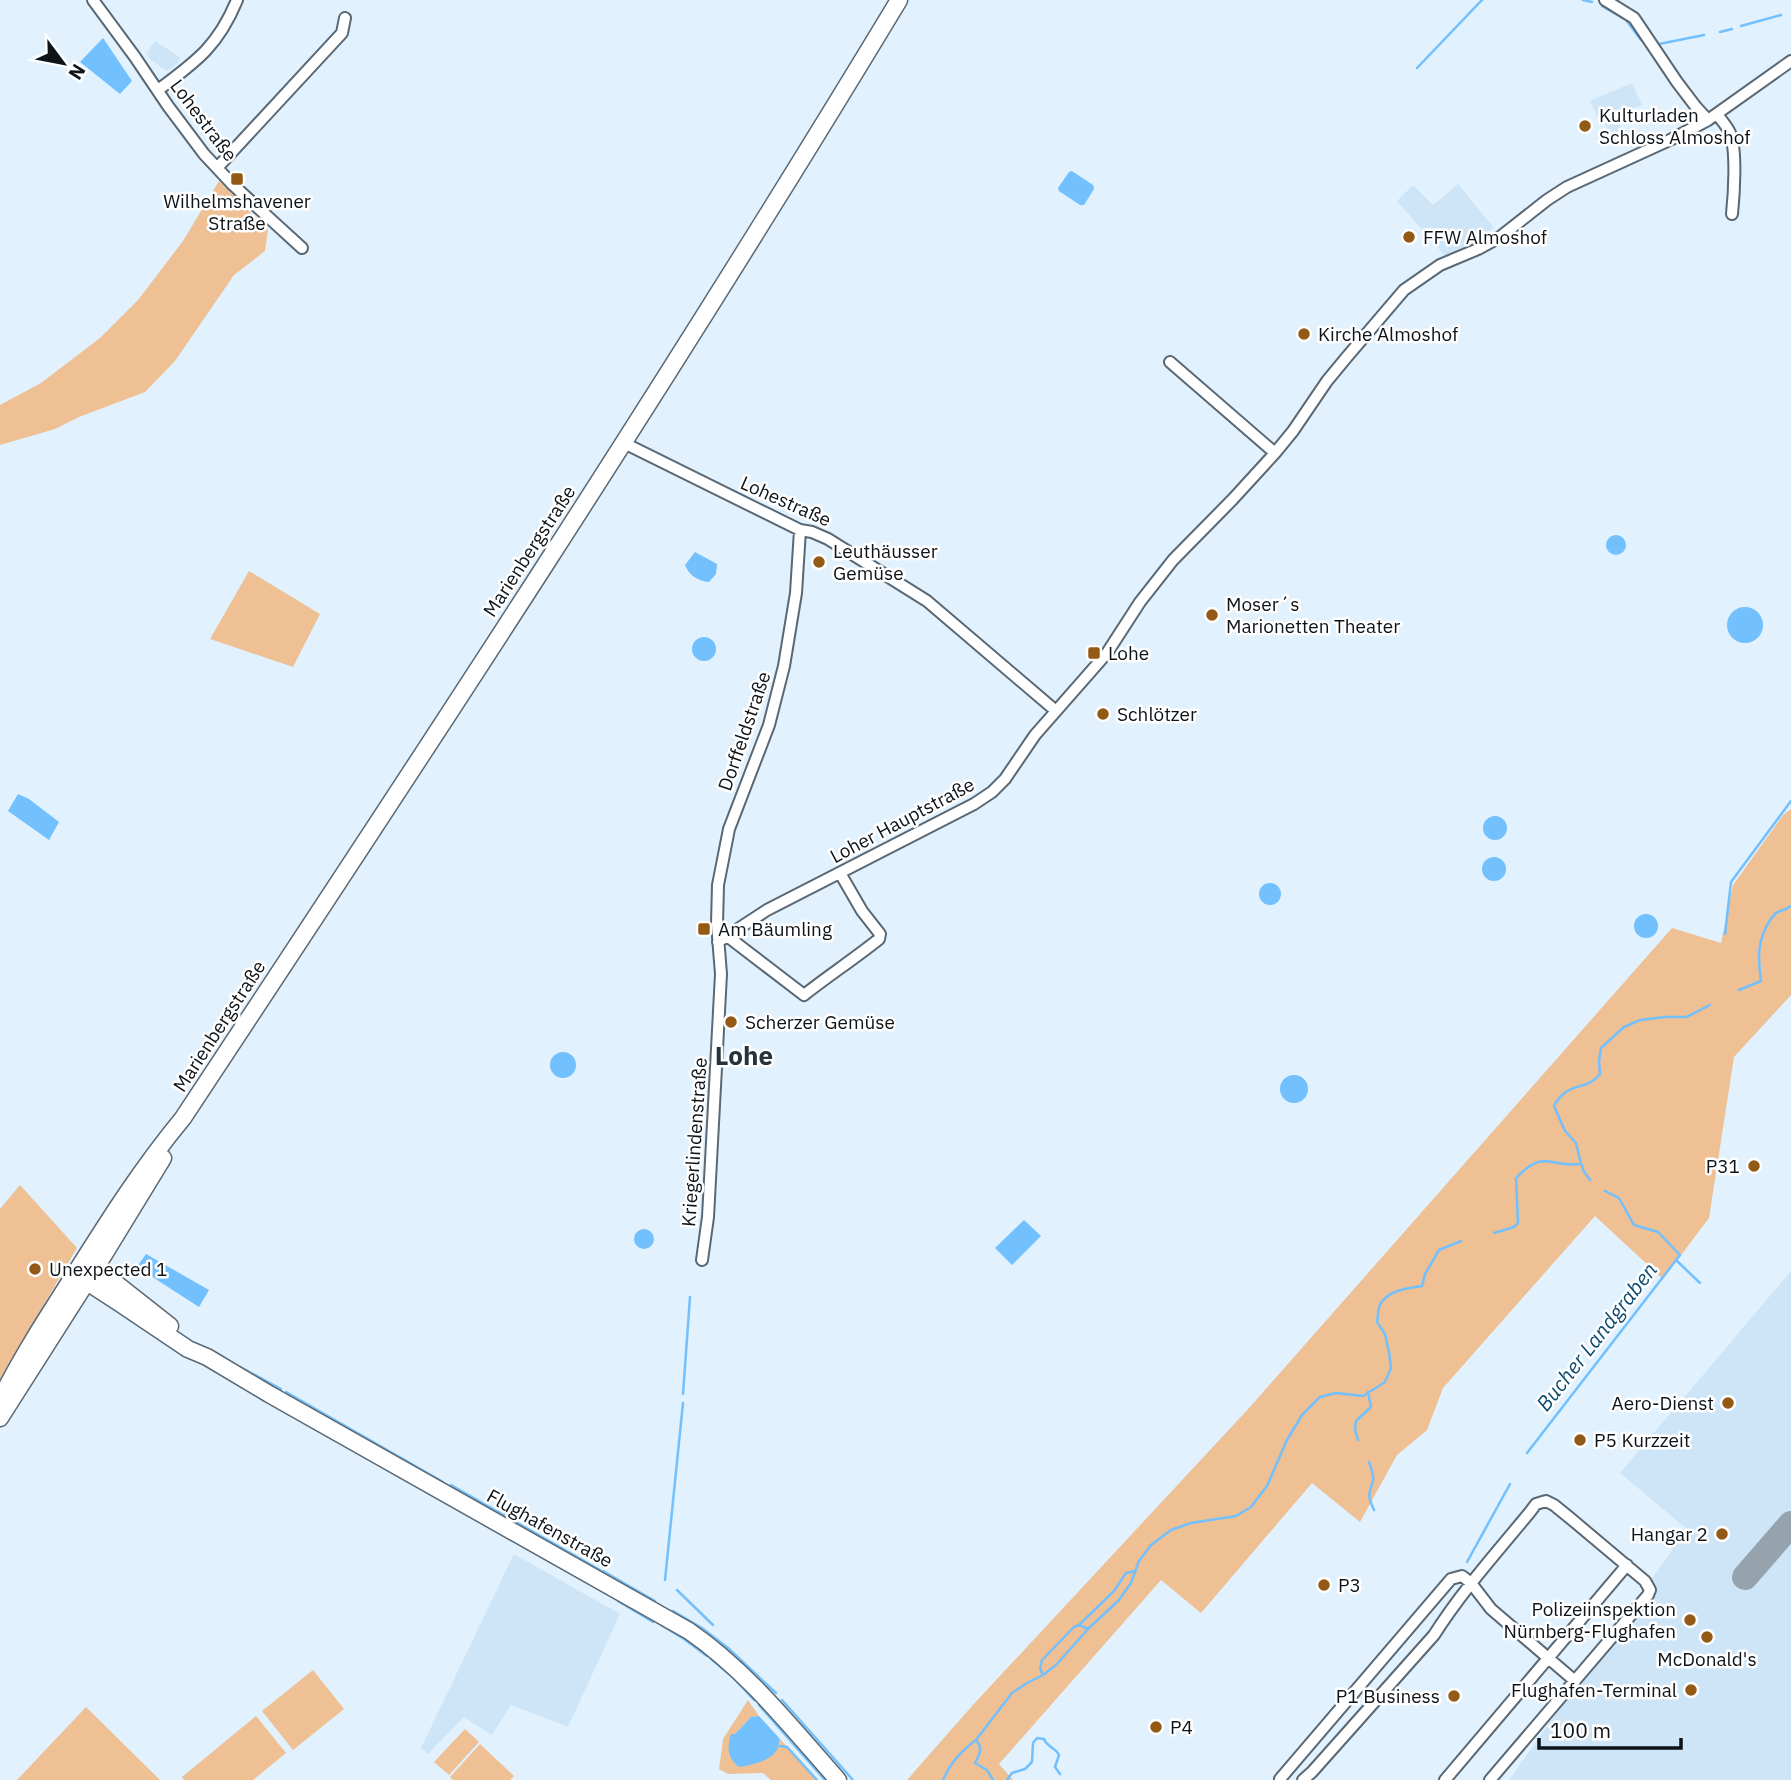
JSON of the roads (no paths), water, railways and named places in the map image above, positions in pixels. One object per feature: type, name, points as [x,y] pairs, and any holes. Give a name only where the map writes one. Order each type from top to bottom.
[{"type":"main road","name":"Marienbergstraße","points":[[0,1400],[23,1357],[85,1272],[166,1152],[183,1118],[624,443],[747,249],[899,0]]},
{"type":"main road","name":"Marienbergstraße","points":[[0,1418],[85,1272]]},
{"type":"main road","name":"Flughafenstraße","points":[[85,1272],[121,1304],[188,1349],[207,1357],[689,1631],[722,1655],[748,1679],[838,1780]]},
{"type":"street","name":"Lohestraße","points":[[93,0],[204,154],[302,248]]},
{"type":"street","points":[[158,90],[188,69],[207,50],[220,34],[237,0]]},
{"type":"street","points":[[1605,0],[1634,18],[1696,107],[1730,133],[1735,189],[1732,214]]},
{"type":"street","points":[[217,168],[342,33],[345,18]]},
{"type":"street","name":"Loher Hauptstraße","points":[[722,939],[767,910],[974,804],[992,792],[1005,779],[1035,735],[1107,653],[1140,601],[1172,560],[1275,453],[1339,365],[1404,290],[1440,265],[1500,237],[1567,187],[1712,117],[1791,61]]},
{"type":"street","points":[[1170,362],[1275,453]]},
{"type":"street","name":"Lohestraße","points":[[624,443],[800,530],[828,538],[927,601],[1056,711]]},
{"type":"street","name":"Dorffeldstraße","points":[[722,939],[717,924],[718,885],[724,848],[769,725],[785,666],[796,593],[800,530]]},
{"type":"street","points":[[722,939],[804,995],[879,939],[880,934],[862,911],[839,873]]},
{"type":"street","name":"Kriegerlindenstraße","points":[[702,1260],[708,1217],[722,939]]},
{"type":"street","points":[[1303,1780],[1434,1635],[1471,1583],[1536,1504],[1546,1501],[1645,1581],[1649,1586],[1648,1595],[1490,1780]]},
{"type":"street","points":[[1448,1779],[1627,1565]]},
{"type":"street","points":[[1279,1779],[1451,1579],[1462,1576],[1471,1583],[1491,1609],[1575,1681]]},
{"type":"water","points":[[103,38],[132,81],[120,94],[80,62]]},
{"type":"water","points":[[1072,171],[1093,185],[1094,189],[1084,205],[1059,191],[1058,188]]},
{"type":"water","points":[[1612,535],[1620,535],[1626,545],[1620,555],[1612,555],[1606,549],[1606,541]]},
{"type":"water","points":[[695,552],[717,564],[716,574],[709,582],[695,577],[685,565]]},
{"type":"water","points":[[1745,607],[1758,612],[1763,625],[1758,638],[1745,643],[1732,638],[1727,625],[1732,612]]},
{"type":"water","points":[[704,637],[715,644],[716,649],[709,660],[704,661],[693,654],[692,649],[699,638]]},
{"type":"water","points":[[18,794],[59,822],[49,840],[8,811]]},
{"type":"water","points":[[1495,816],[1503,820],[1507,828],[1503,836],[1495,840],[1487,836],[1483,828],[1487,820]]},
{"type":"water","points":[[1494,857],[1502,861],[1506,869],[1502,877],[1494,881],[1486,877],[1482,869],[1486,861]]},
{"type":"water","points":[[1266,883],[1274,883],[1281,890],[1281,898],[1274,905],[1266,905],[1259,898],[1259,890]]},
{"type":"water","points":[[1646,914],[1655,917],[1658,926],[1655,935],[1646,938],[1637,935],[1634,926],[1637,917]]},
{"type":"water","points":[[563,1052],[572,1056],[576,1065],[572,1074],[563,1078],[554,1074],[550,1065],[554,1056]]},
{"type":"water","points":[[1294,1075],[1304,1079],[1308,1089],[1304,1099],[1294,1103],[1284,1099],[1280,1089],[1284,1079]]},
{"type":"water","points":[[1024,1220],[1041,1236],[1012,1265],[995,1248]]},
{"type":"water","points":[[644,1229],[651,1232],[654,1239],[651,1246],[644,1249],[637,1246],[634,1239],[637,1232]]},
{"type":"water","points":[[146,1254],[209,1290],[199,1307],[137,1267]]},
{"type":"water","points":[[759,1716],[780,1739],[779,1746],[766,1760],[739,1767],[729,1752],[731,1734],[735,1734],[751,1717]]},
{"type":"waterway","points":[[1417,68],[1482,0]]},
{"type":"waterway","points":[[1583,0],[1592,2]]},
{"type":"waterway","points":[[1602,6],[1626,20],[1641,40]]},
{"type":"waterway","points":[[1741,26],[1781,15]]},
{"type":"waterway","points":[[1720,32],[1732,29]]},
{"type":"waterway","points":[[1659,44],[1704,35]]},
{"type":"waterway","points":[[1725,934],[1731,882],[1791,801]]},
{"type":"waterway","points":[[1739,990],[1761,981],[1759,958],[1762,936],[1776,913],[1791,906]]},
{"type":"waterway","points":[[1494,1233],[1514,1227],[1518,1223],[1516,1178],[1526,1169],[1541,1161],[1581,1164],[1576,1143],[1565,1131],[1554,1106],[1565,1093],[1589,1083],[1600,1074],[1601,1048],[1624,1027],[1640,1020],[1686,1017],[1710,1005]]},
{"type":"waterway","name":"Bucher Landgraben","points":[[1582,1165],[1590,1180]]},
{"type":"waterway","name":"Bucher Landgraben","points":[[1527,1453],[1680,1255],[1658,1232],[1634,1225],[1619,1198],[1605,1191]]},
{"type":"waterway","name":"Bucher Landgraben","points":[[993,1780],[987,1770],[975,1763],[980,1751],[976,1740],[1012,1693],[1056,1665],[1118,1601],[1131,1583],[1139,1561],[1151,1545],[1171,1530],[1191,1523],[1236,1516],[1251,1507],[1267,1486],[1287,1440],[1302,1415],[1320,1397],[1336,1393],[1363,1396],[1385,1382],[1391,1368],[1385,1334],[1377,1322],[1380,1305],[1393,1293],[1422,1286],[1425,1274],[1439,1250],[1461,1241]]},
{"type":"waterway","points":[[1676,1260],[1700,1283]]},
{"type":"waterway","points":[[683,1394],[690,1297]]},
{"type":"waterway","points":[[240,1367],[281,1389]]},
{"type":"waterway","points":[[286,1392],[443,1482]]},
{"type":"waterway","points":[[1358,1440],[1356,1421],[1371,1407],[1368,1392]]},
{"type":"waterway","points":[[665,1580],[683,1403]]},
{"type":"waterway","points":[[1369,1462],[1373,1478],[1370,1498],[1374,1510]]},
{"type":"waterway","name":"Bucher Landgraben","points":[[1467,1562],[1510,1484]]},
{"type":"waterway","points":[[451,1485],[600,1570]]},
{"type":"waterway","points":[[603,1571],[655,1601]]},
{"type":"waterway","name":"Bucher Landgraben","points":[[1079,1625],[1114,1591],[1126,1573],[1135,1571]]},
{"type":"waterway","points":[[677,1590],[713,1625]]},
{"type":"waterway","points":[[618,1601],[653,1622]]},
{"type":"waterway","points":[[673,1611],[728,1648],[776,1693]]},
{"type":"waterway","points":[[661,1625],[707,1656]]},
{"type":"waterway","name":"Bucher Landgraben","points":[[1043,1675],[1040,1668],[1042,1660],[1074,1627],[1079,1625],[1088,1629]]},
{"type":"waterway","points":[[711,1659],[729,1674]]},
{"type":"waterway","points":[[733,1677],[754,1700]]},
{"type":"waterway","points":[[782,1700],[853,1780]]},
{"type":"waterway","points":[[759,1705],[825,1780]]},
{"type":"waterway","points":[[1007,1780],[1012,1773],[1025,1769],[1032,1762],[1033,1743],[1037,1738],[1044,1739],[1058,1753],[1055,1767],[1060,1774]]},
{"type":"waterway","name":"Bucher Landgraben","points":[[943,1780],[956,1758],[976,1740]]},
{"type":"waterway","points":[[780,1746],[787,1747],[817,1780]]},
{"type":"place","name":"Kulturladen Schloss Almoshof","points":[[1585,126]]},
{"type":"place","name":"Wilhelmshavener Straße","points":[[237,179]]},
{"type":"place","name":"FFW Almoshof","points":[[1409,237]]},
{"type":"place","name":"Kirche Almoshof","points":[[1304,334]]},
{"type":"place","name":"Leuthäusser Gemüse","points":[[819,562]]},
{"type":"place","name":"Moser´s Marionetten Theater","points":[[1212,615]]},
{"type":"place","name":"Lohe","points":[[1094,653]]},
{"type":"place","name":"Schlötzer","points":[[1103,714]]},
{"type":"place","name":"Am Bäumling","points":[[704,929]]},
{"type":"place","name":"Scherzer Gemüse","points":[[731,1022]]},
{"type":"place","name":"P31","points":[[1754,1166]]},
{"type":"place","name":"Unexpected 1","points":[[35,1269]]},
{"type":"place","name":"Aero-Dienst","points":[[1728,1403]]},
{"type":"place","name":"P5 Kurzzeit","points":[[1580,1440]]},
{"type":"place","name":"Hangar 2","points":[[1722,1534]]},
{"type":"place","name":"P3","points":[[1324,1585]]},
{"type":"place","name":"Polizeiinspektion Nürnberg-Flughafen","points":[[1690,1620]]},
{"type":"place","name":"McDonald's","points":[[1707,1637]]},
{"type":"place","name":"Flughafen-Terminal","points":[[1691,1690]]},
{"type":"place","name":"P1 Business","points":[[1454,1696]]},
{"type":"place","name":"P4","points":[[1156,1727]]},
{"type":"district","name":"Lohe","points":[[744,1056]]}]
